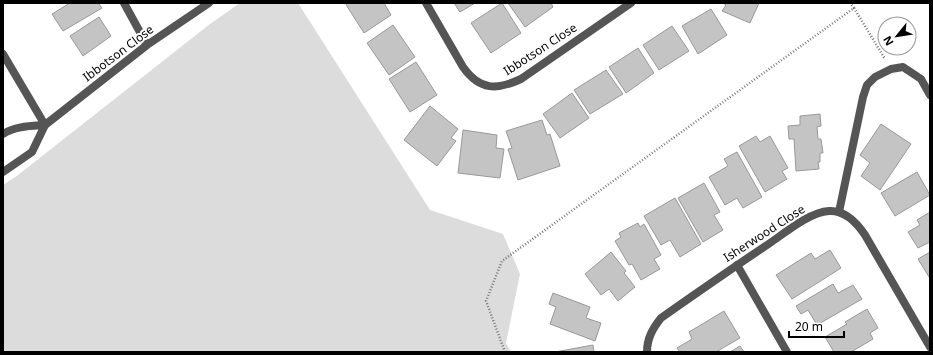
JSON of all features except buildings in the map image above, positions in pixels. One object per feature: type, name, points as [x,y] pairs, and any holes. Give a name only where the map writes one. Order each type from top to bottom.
[{"type":"street","points":[[124,3],[147,45]]},
{"type":"street","name":"Ibbotson Close","points":[[3,172],[32,152],[45,125],[147,45],[209,3]]},
{"type":"street","name":"Ibbotson Close","points":[[426,3],[469,76],[477,82],[495,87],[508,85],[521,79],[631,3]]},
{"type":"street","points":[[3,54],[45,125],[25,126],[7,131],[3,134]]},
{"type":"street","points":[[930,95],[921,79],[903,67],[891,69],[875,77],[867,85],[863,97],[840,212],[860,227],[930,347]]},
{"type":"street","name":"Isherwood Close","points":[[648,352],[649,337],[655,326],[662,318],[737,265],[813,215],[820,212],[840,212]]},
{"type":"street","points":[[737,265],[787,352]]},
{"type":"path","points":[[850,3],[891,69]]},
{"type":"path","points":[[505,352],[486,302],[502,261],[854,8]]},
{"type":"shaded area","points":[[240,3],[298,3],[430,210],[503,234],[520,274],[506,343],[511,352],[3,352],[3,185],[18,175],[210,24]]}]
